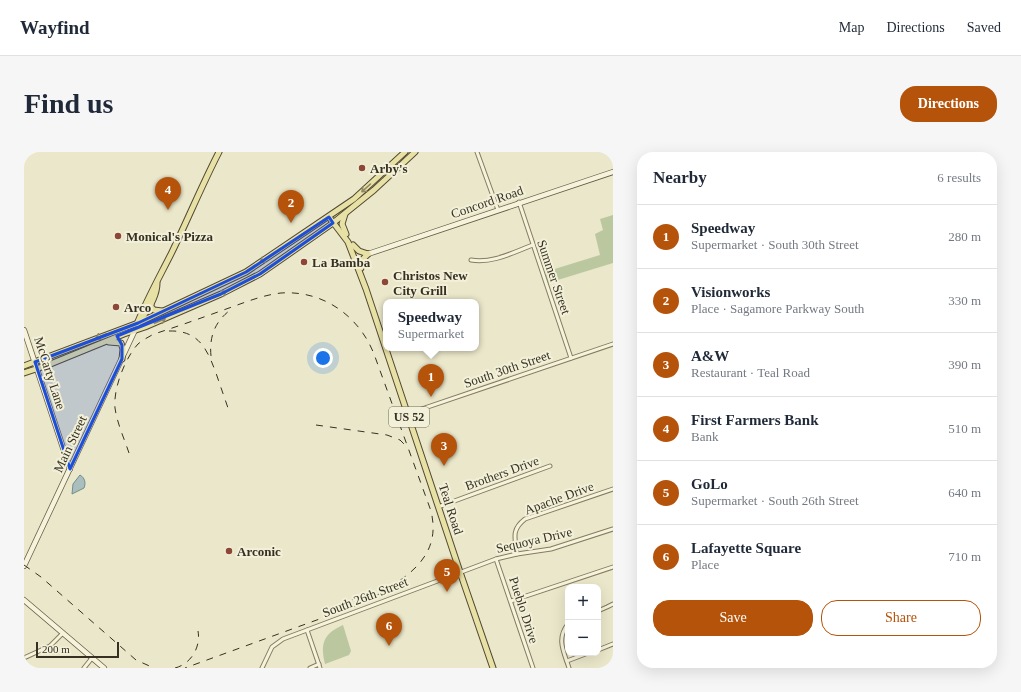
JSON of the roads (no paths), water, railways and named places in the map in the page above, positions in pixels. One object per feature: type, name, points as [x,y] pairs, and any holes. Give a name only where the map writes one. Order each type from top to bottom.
[{"type":"main road","points":[[138,323],[150,292],[157,283],[219,152]]},
{"type":"main road","points":[[24,366],[138,323],[246,272],[354,199],[405,152]]},
{"type":"main road","points":[[24,373],[145,327],[221,294],[260,274],[334,223],[374,190],[414,152]]},
{"type":"main road","name":"Concord Road","points":[[368,254],[519,202],[613,172]]},
{"type":"main road","name":"US 52","points":[[345,234],[342,224],[346,213]]},
{"type":"main road","name":"US 52","points":[[329,217],[334,223]]},
{"type":"main road","name":"Teal Road","points":[[334,223],[353,245],[383,341]]},
{"type":"main road","points":[[317,235],[332,229],[345,234]]},
{"type":"main road","name":"Teal Road","points":[[345,234],[366,289]]},
{"type":"main road","points":[[353,245],[358,251],[368,254],[362,260],[361,268]]},
{"type":"main road","points":[[134,330],[145,314],[156,289],[157,283]]},
{"type":"main road","points":[[151,301],[151,307],[154,310],[165,310]]},
{"type":"main road","name":"McCarty Lane","points":[[24,330],[70,469]]},
{"type":"main road","name":"Main Street","points":[[24,566],[122,359],[134,330]]},
{"type":"main road","points":[[106,342],[121,343],[123,349],[122,359]]},
{"type":"main road","name":"Teal Road","points":[[386,351],[493,668]]},
{"type":"main road","points":[[24,600],[104,668]]},
{"type":"street","points":[[477,152],[498,210]]},
{"type":"street","name":"Summer Street","points":[[519,202],[571,358]]},
{"type":"street","points":[[472,260],[491,260],[533,245]]},
{"type":"street","name":"South 30th Street","points":[[407,414],[613,344]]},
{"type":"street","name":"Brothers Drive","points":[[438,507],[550,466]]},
{"type":"street","name":"Apache Drive","points":[[517,554],[514,533],[516,528],[525,519],[613,490]]},
{"type":"street","name":"Sequoya Drive","points":[[460,572],[496,559],[551,549],[613,529]]},
{"type":"street","name":"Pueblo Drive","points":[[496,559],[533,668]]},
{"type":"street","points":[[511,601],[613,567]]},
{"type":"street","name":"South 26th Street","points":[[262,668],[270,650],[277,642],[283,639],[460,572]]},
{"type":"street","points":[[601,610],[613,604]]},
{"type":"street","points":[[565,629],[561,636],[562,647],[565,655]]},
{"type":"street","points":[[307,630],[320,666],[310,668]]},
{"type":"street","points":[[24,658],[50,646],[63,634]]},
{"type":"street","points":[[601,649],[613,644]]},
{"type":"street","points":[[565,656],[569,668]]},
{"type":"street","points":[[567,661],[580,656]]},
{"type":"street","points":[[84,668],[92,658]]},
{"type":"railway","points":[[129,453],[117,419],[115,400],[118,383],[124,365],[138,344],[154,334],[248,301],[274,294],[296,293],[311,296],[338,308],[359,328],[367,340],[374,354],[431,511],[433,524],[432,536],[430,547],[425,556],[410,573],[382,592],[358,605],[185,668]]},
{"type":"railway","points":[[211,356],[211,342],[214,330],[220,320],[229,311]]},
{"type":"railway","points":[[169,331],[188,334],[201,344],[214,367],[229,411]]},
{"type":"railway","points":[[316,425],[387,435],[400,440],[407,447]]},
{"type":"railway","points":[[24,565],[41,577],[136,660],[154,668]]},
{"type":"railway","points":[[339,605],[384,587]]},
{"type":"railway","points":[[175,668],[186,663],[194,654],[198,643],[198,631]]},
{"type":"place","name":"Arby's","points":[[362,168]]},
{"type":"place","name":"First Farmers Bank","points":[[168,210]]},
{"type":"place","name":"Visionworks","points":[[291,223]]},
{"type":"place","name":"Monical's Pizza","points":[[118,236]]},
{"type":"place","name":"La Bamba","points":[[304,262]]},
{"type":"place","name":"Christos New City Grill","points":[[385,282]]},
{"type":"place","name":"Arco","points":[[116,307]]},
{"type":"place","name":"Speedway","points":[[431,397]]},
{"type":"place","name":"A&W","points":[[444,466]]},
{"type":"place","name":"Arconic","points":[[229,551]]},
{"type":"place","name":"GoLo","points":[[447,592]]},
{"type":"place","name":"Lafayette Square","points":[[389,646]]}]
